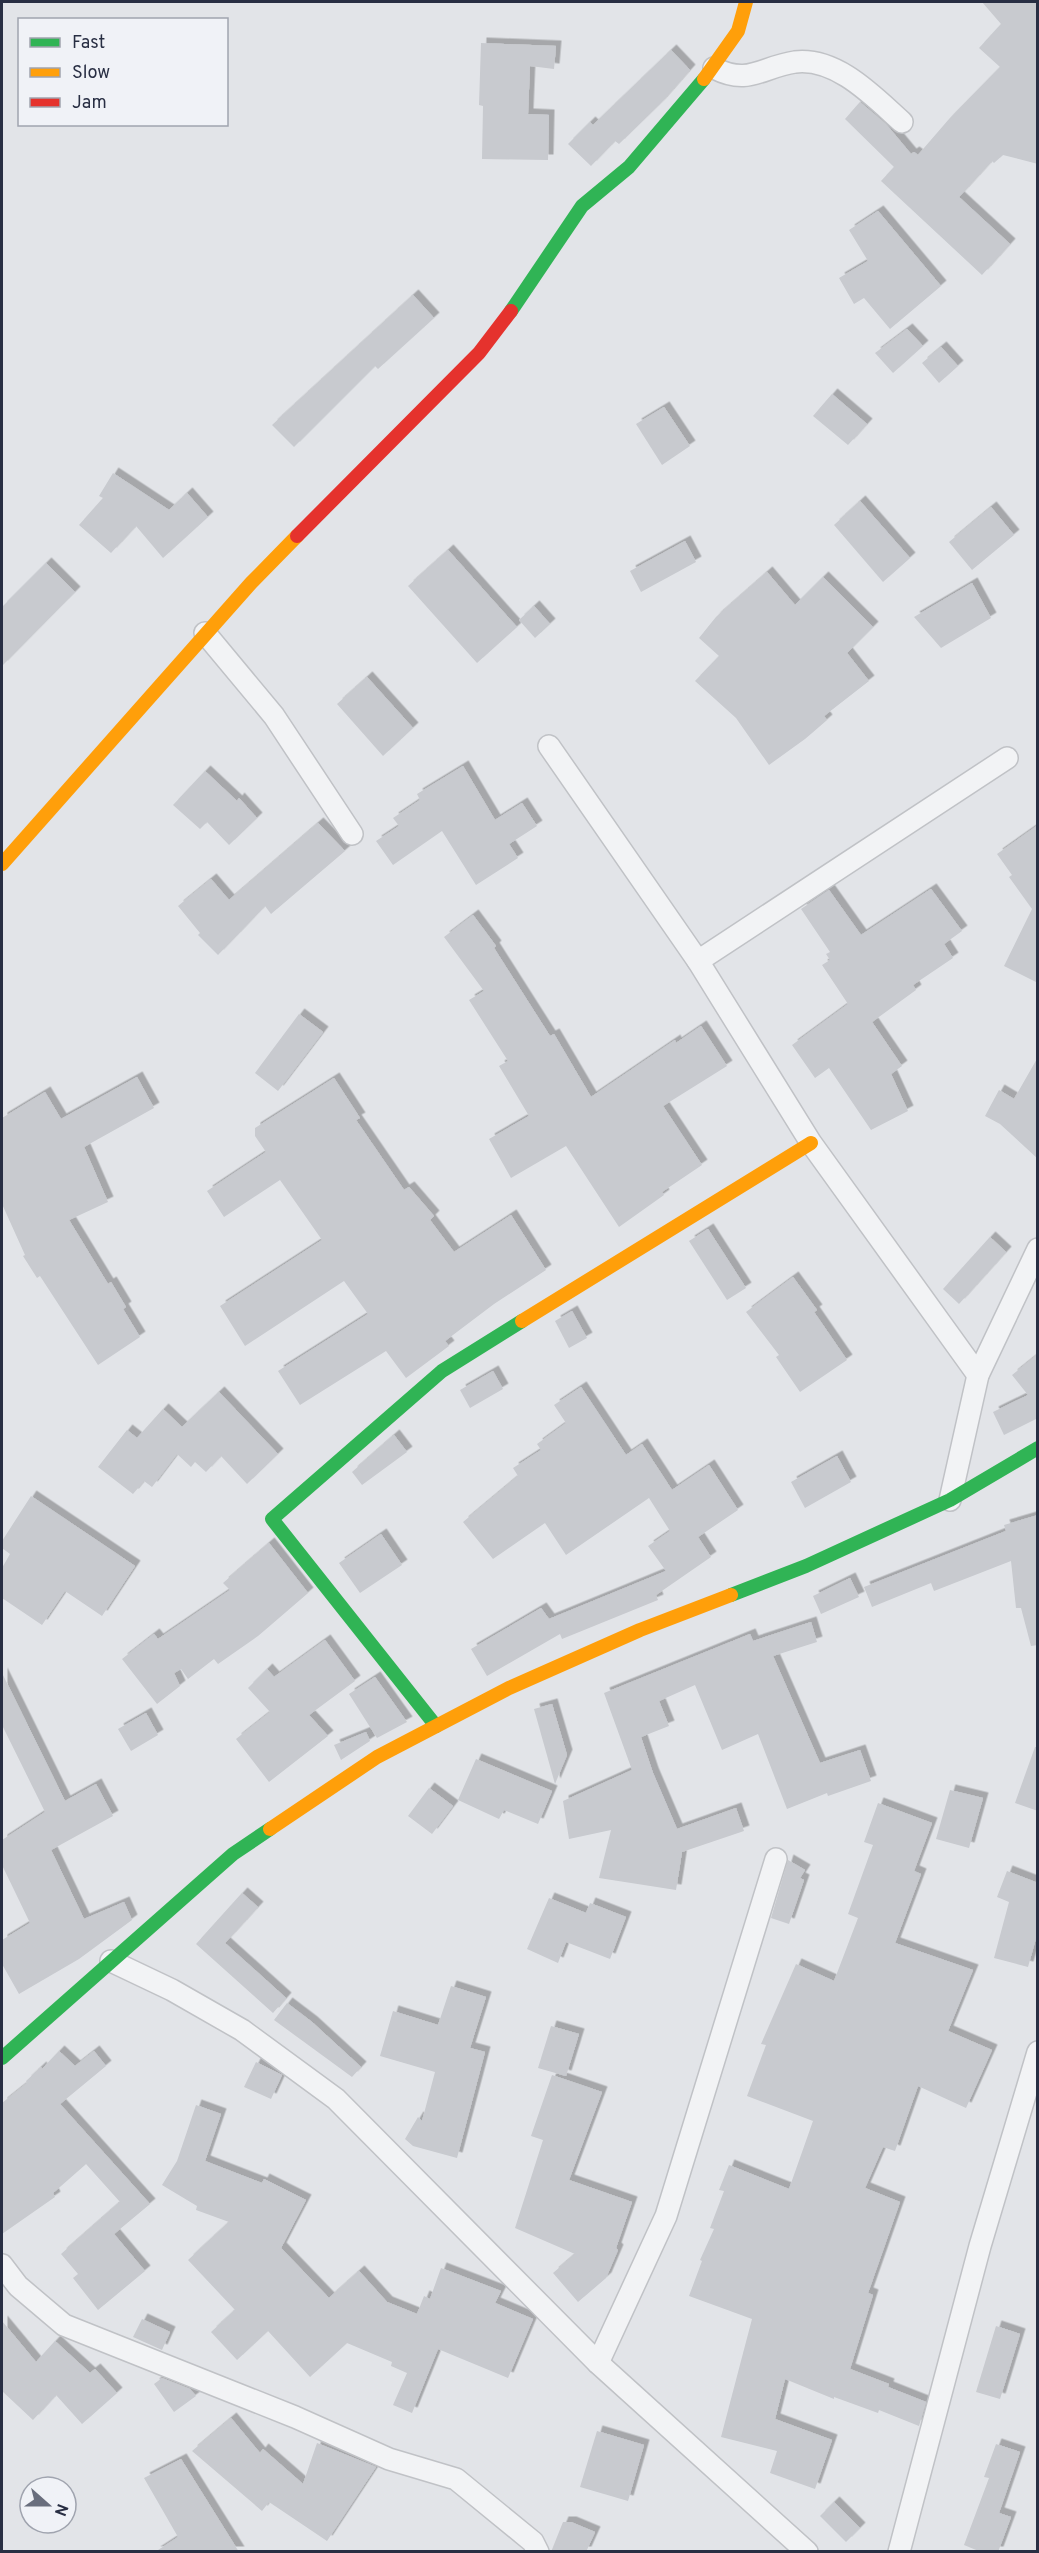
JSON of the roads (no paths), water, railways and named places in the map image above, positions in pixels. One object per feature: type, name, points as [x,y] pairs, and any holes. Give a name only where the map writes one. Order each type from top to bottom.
[{"type":"street","points":[[2,864],[250,583],[479,352],[517,303],[549,252],[582,206],[630,167],[714,68],[738,31],[746,2]]},
{"type":"street","points":[[714,68],[730,76],[741,77],[795,62],[816,64],[854,81],[902,122]]},
{"type":"street","points":[[205,633],[274,716],[352,834]]},
{"type":"street","points":[[549,746],[698,961],[811,1143],[978,1375]]},
{"type":"street","points":[[698,961],[1007,758]]},
{"type":"street","points":[[436,1726],[272,1519],[442,1371],[811,1143]]},
{"type":"street","points":[[950,1500],[978,1375],[1038,1249]]},
{"type":"street","points":[[2,2058],[233,1854],[377,1757],[509,1688],[640,1630],[806,1566],[950,1500],[1038,1449]]},
{"type":"street","points":[[598,2363],[666,2216],[776,1859]]},
{"type":"street","points":[[111,1961],[172,1990],[242,2030],[336,2099],[598,2363],[807,2552]]},
{"type":"street","points":[[899,2552],[980,2246],[1038,2052]]},
{"type":"street","points":[[2,2265],[18,2286],[64,2325],[241,2395],[389,2459],[456,2479],[533,2542],[538,2552]]}]
